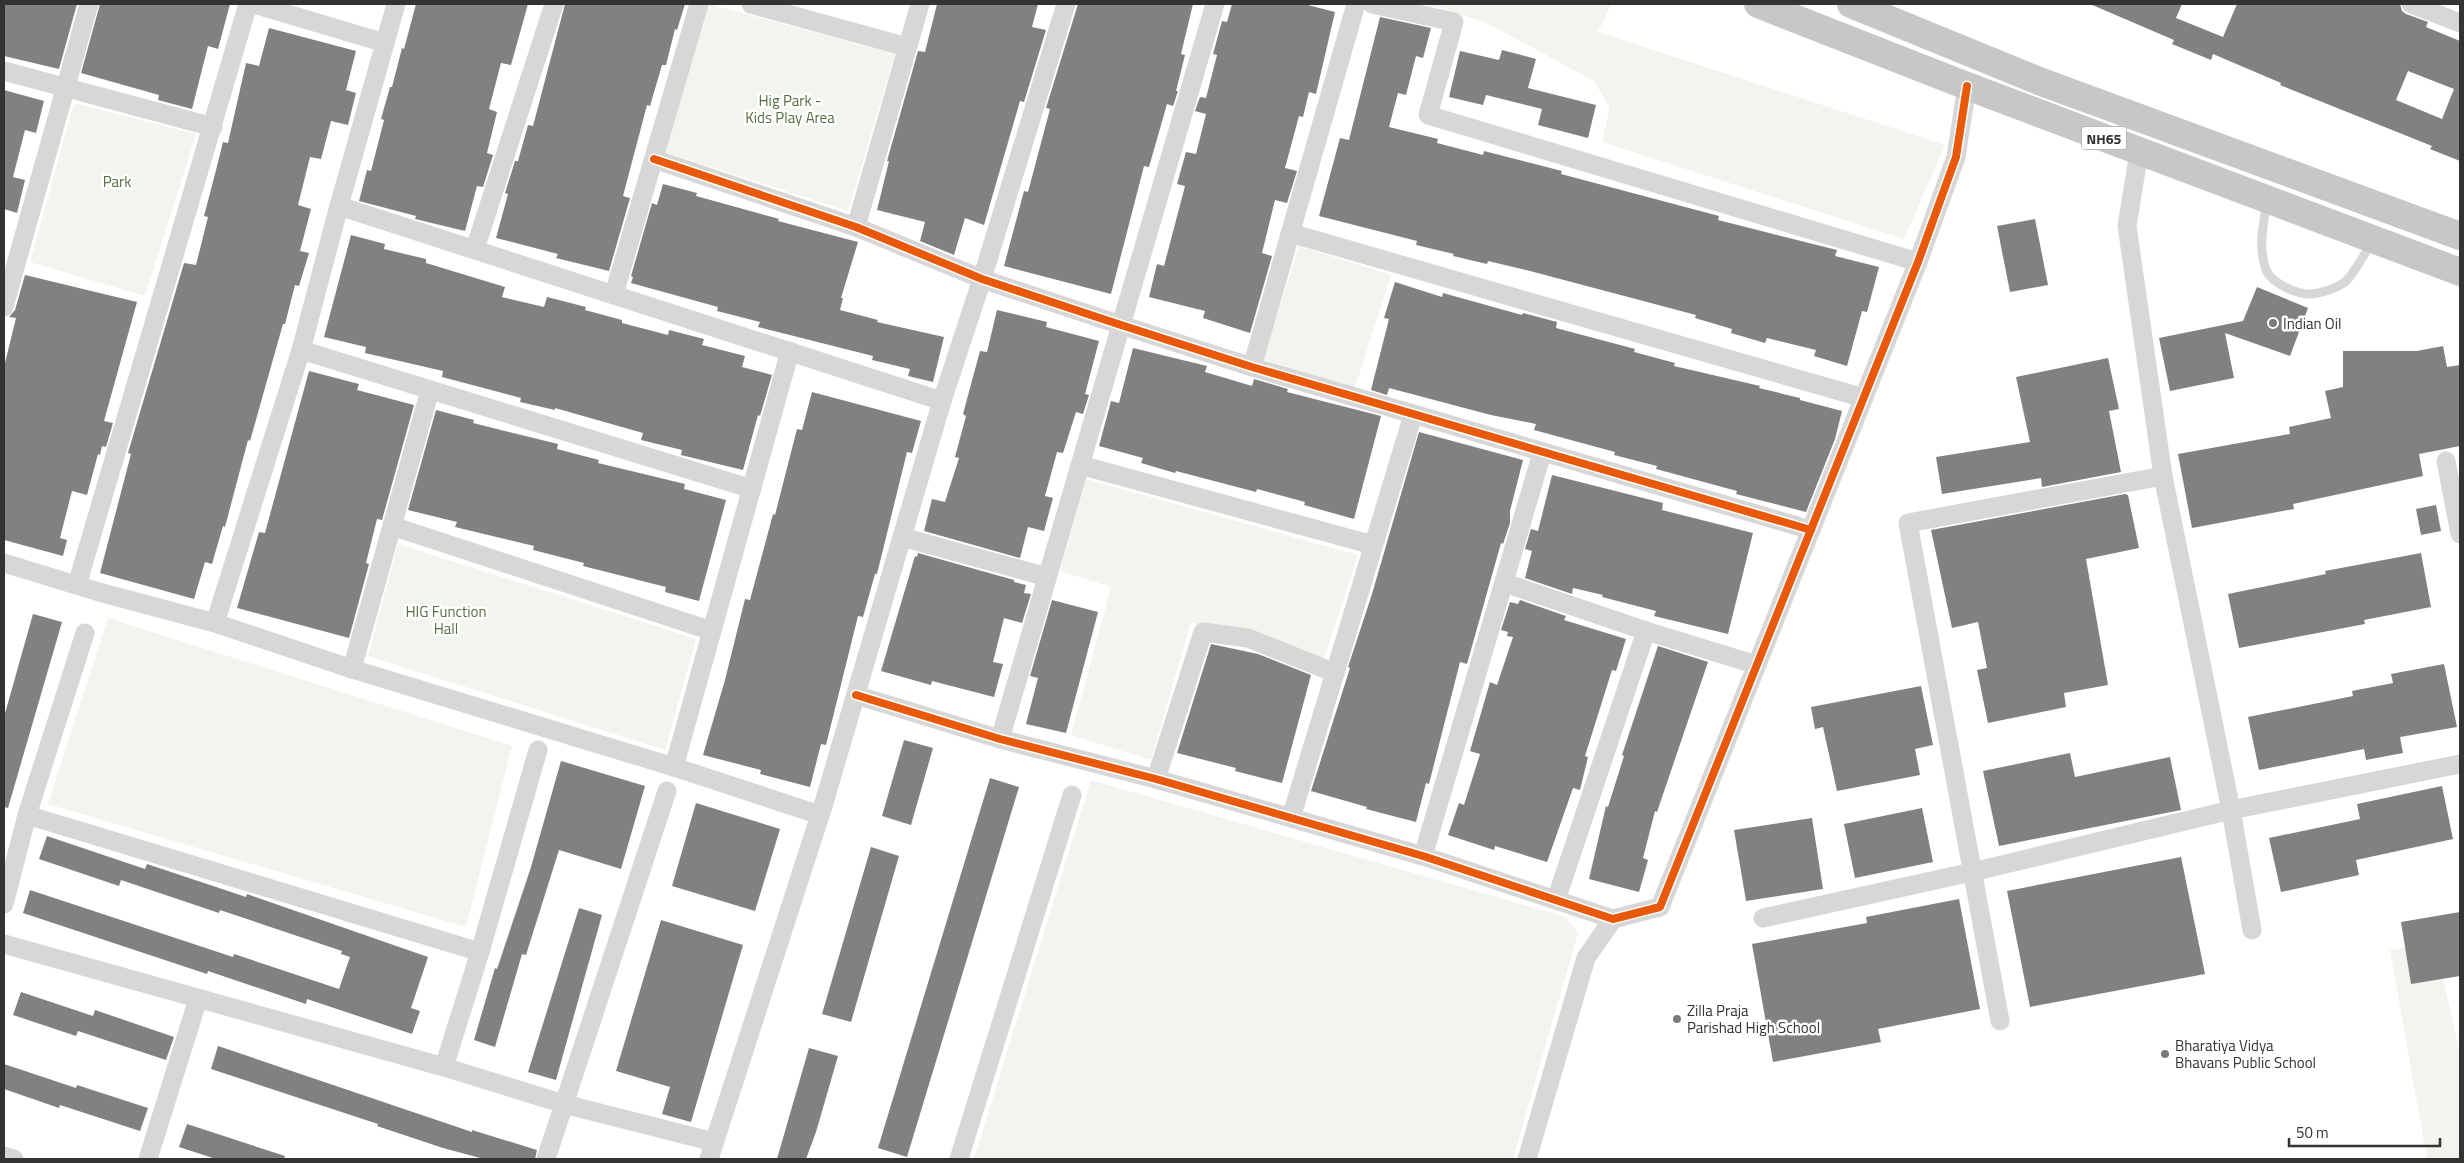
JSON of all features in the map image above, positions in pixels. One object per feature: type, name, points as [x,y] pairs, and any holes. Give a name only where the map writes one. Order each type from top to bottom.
[{"type":"highway","name":"NH65","points":[[1758,4],[1966,86],[2460,272]]},
{"type":"highway","name":"NH65","points":[[1857,5],[2040,81],[2460,236]]},
{"type":"street","points":[[4,308],[9,267],[66,88],[89,4]]},
{"type":"street","points":[[77,585],[248,4]]},
{"type":"street","points":[[254,4],[385,43]]},
{"type":"street","points":[[215,623],[300,350],[396,4]]},
{"type":"street","points":[[475,250],[554,4]]},
{"type":"street","points":[[614,294],[699,4]]},
{"type":"street","points":[[752,4],[907,47]]},
{"type":"street","points":[[856,226],[920,4]]},
{"type":"street","points":[[4,944],[444,1067],[712,1151],[820,815],[942,401],[982,279],[1066,4]]},
{"type":"street","points":[[1000,739],[1215,4]]},
{"type":"street","points":[[1252,367],[1356,4]]},
{"type":"street","points":[[1372,4],[1454,22],[1428,115],[1918,262]]},
{"type":"street","points":[[2411,4],[2460,23]]},
{"type":"street","points":[[4,71],[213,127]]},
{"type":"street","points":[[856,695],[1000,739],[1156,779],[1423,856],[1613,919],[1660,907],[1918,262],[1956,157],[1966,86]]},
{"type":"street","points":[[2139,152],[2127,226],[2163,476],[2231,810],[2252,930]]},
{"type":"street","points":[[654,159],[856,226],[982,279],[1121,326],[1413,415],[1811,530]]},
{"type":"street","points":[[339,206],[942,401]]},
{"type":"street","points":[[1290,233],[1864,398]]},
{"type":"street","points":[[300,350],[752,489]]},
{"type":"street","points":[[674,767],[790,351]]},
{"type":"street","points":[[352,669],[430,390]]},
{"type":"street","points":[[1291,818],[1413,415]]},
{"type":"street","points":[[1423,856],[1542,453]]},
{"type":"street","points":[[2446,460],[2460,534]]},
{"type":"street","points":[[1080,465],[1373,545]]},
{"type":"street","points":[[2000,1021],[1908,523],[2163,476]]},
{"type":"street","points":[[392,526],[712,631]]},
{"type":"street","points":[[902,537],[1046,577]]},
{"type":"street","points":[[4,563],[215,623],[352,669],[674,767],[820,815]]},
{"type":"street","points":[[1505,583],[1646,631],[1757,665]]},
{"type":"street","points":[[1556,900],[1646,631]]},
{"type":"street","points":[[1156,779],[1203,632],[1248,638],[1335,673]]},
{"type":"street","points":[[4,904],[27,815],[85,633]]},
{"type":"street","points":[[444,1067],[480,952],[538,750]]},
{"type":"street","points":[[1763,918],[1972,872],[2231,810],[2460,764]]},
{"type":"street","points":[[546,1159],[667,791]]},
{"type":"street","points":[[959,1159],[1072,795]]},
{"type":"street","points":[[27,815],[480,952]]},
{"type":"street","points":[[1527,1159],[1586,958],[1613,919]]},
{"type":"street","points":[[148,1159],[198,999]]},
{"type":"street","points":[[4,1156],[14,1159]]},
{"type":"lane","points":[[2268,200],[2262,234],[2262,253],[2266,273],[2276,282],[2295,291],[2311,294],[2346,282],[2374,239]]},
{"type":"green space","name":"Hig Park - Kids Play Area","points":[[709,4],[895,54],[848,211],[665,152]]},
{"type":"green space","points":[[1425,4],[1611,4],[1598,32],[1945,145],[1904,239],[1602,142],[1610,108],[1594,81],[1485,22]]},
{"type":"green space","name":"Park","points":[[74,103],[196,134],[145,296],[30,262]]},
{"type":"green space","points":[[1299,246],[1391,275],[1355,388],[1263,359]]},
{"type":"green space","points":[[1086,479],[1358,555],[1323,662],[1191,622],[1151,760],[1071,735],[1111,587],[1060,571]]},
{"type":"green space","name":"HIG Function Hall","points":[[398,544],[696,639],[665,750],[368,656]]},
{"type":"green space","points":[[108,618],[512,746],[466,927],[48,804]]},
{"type":"green space","points":[[1091,780],[1566,917],[1578,933],[1513,1159],[974,1159]]},
{"type":"green space","points":[[2435,943],[2460,1053],[2460,1159],[2427,1159],[2390,950]]},
{"type":"building","points":[[4,4],[77,4],[59,69],[4,56]]},
{"type":"building","points":[[100,4],[230,4],[218,49],[208,46],[192,109],[158,100],[159,95],[81,73]]},
{"type":"building","points":[[416,4],[528,4],[511,65],[501,63],[489,109],[497,112],[487,153],[493,155],[483,187],[477,186],[465,231],[415,219],[416,216],[359,201],[367,170],[371,171],[384,120],[381,119],[402,48],[404,49]]},
{"type":"building","points":[[565,4],[685,4],[677,30],[675,29],[666,65],[662,65],[650,106],[647,105],[623,196],[630,198],[609,271],[556,258],[558,254],[496,238],[508,194],[505,193],[515,161],[518,161],[528,125],[533,126]]},
{"type":"building","points":[[937,4],[1038,4],[1032,27],[1046,30],[1024,102],[1020,101],[984,225],[965,218],[954,255],[920,241],[925,222],[877,210],[889,161],[887,161],[918,51],[925,52]]},
{"type":"building","points":[[1078,4],[1193,4],[1181,54],[1185,55],[1176,91],[1178,91],[1173,106],[1167,104],[1149,167],[1144,166],[1111,294],[1004,266],[1024,191],[1028,192],[1050,109],[1046,108]]},
{"type":"building","points":[[1232,4],[1304,4],[1335,12],[1316,94],[1309,92],[1303,117],[1299,116],[1285,168],[1297,171],[1287,203],[1275,200],[1262,253],[1272,256],[1250,333],[1203,318],[1205,311],[1149,297],[1157,264],[1164,266],[1185,186],[1177,184],[1186,152],[1196,154],[1206,114],[1195,111],[1200,97],[1206,98],[1217,55],[1213,54],[1222,21],[1227,22]]},
{"type":"building","points":[[2090,4],[2182,4],[2176,18],[2223,37],[2237,4],[2400,4],[2402,11],[2406,14],[2428,22],[2426,27],[2460,41],[2460,161],[2430,149],[2432,146],[2280,85],[2281,83],[2213,54],[2211,60],[2172,44],[2174,40]],"holes":[[[2408,71],[2454,89],[2442,119],[2396,100]]]},
{"type":"building","points":[[1380,17],[1431,28],[1423,58],[1416,56],[1406,95],[1398,93],[1389,127],[1438,139],[1437,143],[1483,155],[1484,151],[1562,171],[1561,174],[1719,216],[1718,220],[1837,250],[1835,256],[1879,267],[1867,312],[1862,311],[1847,366],[1814,356],[1816,350],[1767,338],[1765,343],[1731,333],[1732,329],[1695,318],[1696,315],[1530,271],[1488,261],[1487,264],[1453,256],[1454,254],[1416,245],[1417,241],[1319,216],[1340,138],[1349,140]]},
{"type":"building","points":[[269,28],[356,51],[346,90],[356,93],[348,125],[331,121],[321,159],[310,157],[298,205],[311,209],[300,251],[309,253],[299,286],[295,285],[285,324],[283,324],[250,441],[248,440],[225,527],[223,526],[212,564],[205,562],[194,599],[100,573],[131,454],[128,453],[184,263],[196,265],[208,217],[204,216],[223,142],[228,143],[246,63],[259,66]]},
{"type":"building","points":[[1502,50],[1536,59],[1528,88],[1596,105],[1588,138],[1538,125],[1542,109],[1486,95],[1483,105],[1449,97],[1460,51],[1499,60]]},
{"type":"building","points":[[4,90],[44,101],[36,133],[25,130],[13,177],[25,180],[17,213],[4,209]]},
{"type":"building","points":[[663,184],[697,193],[696,196],[779,219],[778,221],[858,242],[841,298],[843,298],[840,310],[878,320],[877,322],[944,337],[933,382],[908,376],[910,369],[872,360],[873,356],[758,327],[760,322],[717,311],[718,307],[631,283],[633,277],[631,276],[652,203],[657,205]]},
{"type":"building","points":[[2035,219],[2048,285],[2010,292],[1997,226]]},
{"type":"building","points":[[351,235],[385,244],[384,249],[426,259],[426,263],[505,287],[502,297],[544,307],[547,297],[586,307],[585,310],[622,320],[622,323],[668,335],[669,330],[704,339],[702,345],[745,356],[742,367],[772,375],[760,416],[758,415],[743,470],[681,455],[682,450],[641,440],[643,433],[555,408],[555,410],[520,402],[521,398],[442,377],[443,371],[365,353],[366,347],[324,337]]},
{"type":"building","points":[[25,275],[137,302],[104,421],[113,423],[106,447],[102,446],[100,455],[98,454],[87,495],[72,491],[60,538],[67,540],[63,556],[4,540],[4,367],[16,318],[9,317],[15,310]]},
{"type":"building","points":[[1395,282],[1442,297],[1443,293],[1522,315],[1523,313],[1557,322],[1556,328],[1635,349],[1634,352],[1675,363],[1674,366],[1760,386],[1759,388],[1842,411],[1835,439],[1806,512],[1736,494],[1737,491],[1656,469],[1657,466],[1614,455],[1615,452],[1534,430],[1536,424],[1491,415],[1389,388],[1387,395],[1371,390],[1389,319],[1384,318]]},
{"type":"building","points":[[2257,287],[2308,308],[2290,356],[2225,333],[2234,378],[2170,391],[2159,338],[2243,321]]},
{"type":"building","points":[[997,310],[1047,322],[1046,327],[1099,341],[1085,394],[1089,395],[1083,414],[1076,412],[1063,453],[1057,452],[1045,496],[1053,498],[1044,531],[1028,527],[1020,558],[924,531],[932,499],[945,502],[959,458],[955,457],[966,416],[963,414],[980,351],[987,352]]},
{"type":"building","points":[[2443,346],[2447,367],[2460,365],[2460,446],[2419,454],[2423,476],[2293,504],[2294,509],[2192,528],[2178,454],[2290,434],[2289,427],[2331,418],[2325,391],[2343,387],[2343,351],[2417,351]]},
{"type":"building","points":[[1133,348],[1207,366],[1205,372],[1252,386],[1254,379],[1288,389],[1287,392],[1381,416],[1354,519],[1304,505],[1305,502],[1257,489],[1256,492],[1176,471],[1175,473],[1141,463],[1143,458],[1099,446],[1111,401],[1119,403]]},
{"type":"building","points":[[2108,358],[2119,409],[2109,411],[2121,472],[2042,487],[2041,478],[1942,494],[1936,457],[2030,442],[2016,377]]},
{"type":"building","points":[[309,371],[359,384],[357,390],[414,405],[382,520],[377,519],[366,563],[369,564],[349,638],[237,608],[259,532],[265,533]]},
{"type":"building","points":[[812,392],[921,421],[912,453],[907,452],[877,574],[875,574],[863,617],[858,616],[826,745],[821,744],[810,787],[760,774],[761,770],[703,755],[725,680],[745,599],[750,600],[773,514],[775,515],[797,429],[802,430]]},
{"type":"building","points":[[436,410],[474,420],[473,423],[558,444],[557,449],[599,460],[598,463],[685,484],[684,489],[726,500],[699,601],[665,592],[666,587],[583,566],[584,563],[533,550],[534,546],[455,527],[457,522],[408,510]]},
{"type":"building","points":[[1419,432],[1523,460],[1510,511],[1510,523],[1503,544],[1501,543],[1467,664],[1460,662],[1429,784],[1426,783],[1416,822],[1366,809],[1367,807],[1311,791],[1350,668],[1348,667],[1372,594]]},
{"type":"building","points":[[1552,475],[1663,503],[1662,510],[1753,533],[1728,634],[1654,616],[1656,611],[1602,597],[1603,595],[1573,588],[1572,594],[1525,578],[1532,551],[1525,549],[1531,529],[1538,531]]},
{"type":"building","points":[[2125,494],[2128,495],[2139,548],[2086,559],[2108,685],[2064,693],[2066,707],[1988,723],[1977,670],[1987,668],[1978,622],[1952,628],[1931,530]]},
{"type":"building","points":[[2436,505],[2441,531],[2421,535],[2416,509]]},
{"type":"building","points":[[918,553],[1014,580],[1014,582],[1026,585],[1024,593],[1031,594],[1022,623],[1004,618],[993,662],[1003,664],[994,697],[932,681],[931,685],[881,671],[915,556],[917,557]]},
{"type":"building","points":[[2421,553],[2431,607],[2364,620],[2365,624],[2239,648],[2228,594],[2326,574],[2325,571]]},
{"type":"building","points":[[1052,600],[1098,612],[1066,733],[1026,724],[1038,678],[1030,676]]},
{"type":"building","points":[[1520,600],[1566,616],[1564,620],[1626,639],[1616,671],[1612,670],[1585,756],[1588,757],[1580,790],[1573,788],[1547,862],[1495,846],[1494,850],[1448,835],[1459,803],[1464,805],[1480,754],[1470,751],[1490,682],[1497,685],[1513,637],[1507,636],[1508,632],[1501,630],[1510,602],[1518,604]]},
{"type":"building","points":[[33,614],[62,622],[8,808],[4,807],[4,717]]},
{"type":"building","points":[[1211,644],[1258,654],[1311,675],[1282,783],[1235,771],[1236,768],[1177,753]]},
{"type":"building","points":[[1658,646],[1708,662],[1657,812],[1655,811],[1643,858],[1648,860],[1639,892],[1589,879],[1606,806],[1608,807],[1624,756],[1622,755]]},
{"type":"building","points":[[2444,664],[2457,727],[2400,737],[2403,753],[2366,760],[2364,749],[2259,770],[2248,717],[2353,696],[2352,691],[2393,683],[2391,674]]},
{"type":"building","points":[[1921,686],[1933,745],[1915,749],[1920,775],[1837,791],[1823,727],[1815,729],[1811,707]]},
{"type":"building","points":[[904,740],[933,748],[911,825],[882,816]]},
{"type":"building","points":[[2070,753],[2075,777],[2170,757],[2181,810],[1999,846],[1983,771]]},
{"type":"building","points":[[561,761],[645,786],[621,869],[559,850],[526,955],[522,954],[495,1047],[474,1040],[495,968],[497,969],[531,867]]},
{"type":"building","points":[[990,778],[1019,787],[907,1157],[878,1148]]},
{"type":"building","points":[[2442,786],[2453,839],[2356,860],[2359,875],[2281,892],[2269,838],[2360,819],[2357,804]]},
{"type":"building","points":[[696,803],[780,829],[755,911],[672,886]]},
{"type":"building","points":[[1922,808],[1933,862],[1855,878],[1844,824]]},
{"type":"building","points":[[1812,818],[1823,889],[1746,901],[1734,830]]},
{"type":"building","points":[[47,836],[145,869],[147,864],[246,897],[247,894],[428,957],[411,1008],[420,1011],[412,1034],[307,999],[306,1004],[208,971],[207,974],[23,913],[30,890],[233,957],[234,954],[339,989],[350,957],[341,954],[342,951],[220,910],[219,913],[121,880],[119,886],[39,859]]},
{"type":"building","points":[[871,847],[899,856],[851,1022],[822,1014]]},
{"type":"building","points":[[2181,857],[2205,974],[2030,1007],[2007,891]]},
{"type":"building","points":[[1959,899],[1980,1009],[1878,1029],[1881,1042],[1773,1062],[1752,944],[1867,923],[1866,917]]},
{"type":"building","points":[[579,908],[602,915],[556,1080],[528,1072]]},
{"type":"building","points":[[2460,912],[2460,976],[2411,984],[2401,922]]},
{"type":"building","points":[[661,920],[743,945],[691,1122],[662,1114],[670,1087],[616,1071]]},
{"type":"building","points":[[21,992],[93,1016],[95,1010],[174,1037],[166,1060],[78,1031],[76,1036],[13,1015]]},
{"type":"building","points":[[218,1046],[472,1132],[472,1130],[537,1150],[535,1159],[484,1159],[443,1148],[377,1126],[378,1124],[211,1069]]},
{"type":"building","points":[[809,1048],[838,1056],[816,1132],[806,1159],[777,1159]]},
{"type":"building","points":[[4,1064],[76,1088],[77,1085],[148,1108],[140,1131],[60,1105],[59,1108],[4,1089]]},
{"type":"building","points":[[187,1124],[285,1156],[284,1159],[216,1159],[179,1147]]},
{"type":"cycle path","points":[[856,695],[1000,739],[1156,779],[1423,856],[1613,919],[1660,907],[1918,262],[1956,157],[1967,86]]},
{"type":"cycle path","points":[[654,159],[856,227],[982,279],[1121,325],[1252,367],[1811,530]]},
{"type":"place","name":"Indian Oil","points":[[2273,323]]},
{"type":"place","name":"Zilla Praja Parishad High School","points":[[1677,1019]]},
{"type":"place","name":"Bharatiya Vidya Bhavans Public School","points":[[2165,1054]]}]
